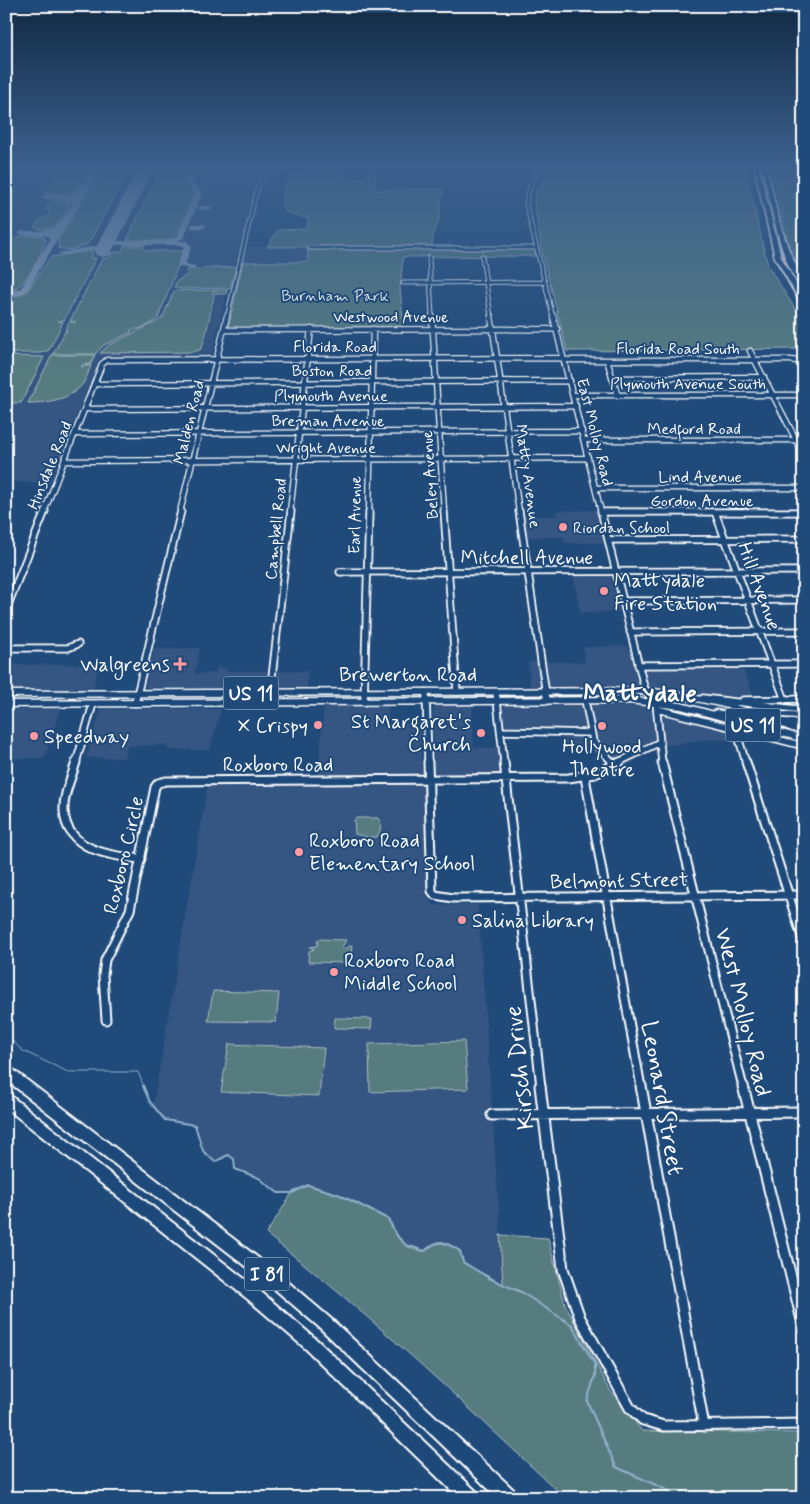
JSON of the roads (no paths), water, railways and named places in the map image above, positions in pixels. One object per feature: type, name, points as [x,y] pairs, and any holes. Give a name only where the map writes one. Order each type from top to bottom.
[{"type":"highway","points":[[772,235],[775,248],[786,274],[804,303]]},
{"type":"highway","points":[[780,235],[791,265],[804,288]]},
{"type":"highway","name":"I 81","points":[[6,1072],[268,1275],[325,1323],[510,1498]]},
{"type":"highway","name":"I 81","points":[[6,1100],[276,1314],[325,1357],[471,1498]]},
{"type":"main road","name":"Brewerton Road","points":[[6,694],[645,691],[733,704],[804,732]]},
{"type":"main road","name":"Brewerton Road","points":[[6,704],[585,700],[702,711],[804,739]]},
{"type":"street","name":"Malden Road","points":[[135,703],[246,235]]},
{"type":"street","name":"East Molloy Road","points":[[534,235],[638,665],[645,691],[656,706]]},
{"type":"street","points":[[309,248],[537,248]]},
{"type":"street","name":"Matty Avenue","points":[[482,256],[547,701]]},
{"type":"street","name":"Beley Avenue","points":[[428,257],[457,692]]},
{"type":"street","points":[[403,283],[545,282]]},
{"type":"street","name":"Campbell Road","points":[[269,703],[311,329]]},
{"type":"street","name":"Earl Avenue","points":[[364,702],[373,329]]},
{"type":"street","name":"Westwood Avenue","points":[[224,330],[557,329]]},
{"type":"street","points":[[750,351],[804,455]]},
{"type":"street","name":"Florida Road","points":[[107,360],[563,359]]},
{"type":"street","name":"Florida Road South","points":[[563,359],[791,360],[801,362],[804,366]]},
{"type":"street","name":"Hinsdale Road","points":[[6,610],[102,364],[107,360]]},
{"type":"street","points":[[606,360],[618,396]]},
{"type":"street","points":[[612,378],[764,377]]},
{"type":"street","name":"Boston Road","points":[[95,384],[570,381]]},
{"type":"street","name":"Plymouth Avenue South","points":[[573,395],[804,396]]},
{"type":"street","name":"Plymouth Avenue","points":[[86,409],[576,406]]},
{"type":"street","name":"Breman Avenue","points":[[75,434],[582,431]]},
{"type":"street","name":"Medford Road","points":[[584,440],[804,440]]},
{"type":"street","name":"Wright Avenue","points":[[64,462],[588,458]]},
{"type":"street","name":"Lind Avenue","points":[[596,488],[804,488]]},
{"type":"street","name":"Gordon Avenue","points":[[601,512],[804,512]]},
{"type":"street","name":"Hill Avenue","points":[[714,512],[785,700]]},
{"type":"street","points":[[608,540],[804,539]]},
{"type":"street","name":"Mitchell Avenue","points":[[340,572],[804,571]]},
{"type":"street","points":[[623,601],[804,600]]},
{"type":"street","points":[[630,632],[804,631]]},
{"type":"street","points":[[6,648],[68,648],[78,644]]},
{"type":"street","points":[[638,665],[804,664]]},
{"type":"street","points":[[426,692],[429,779]]},
{"type":"street","name":"Kirsch Drive","points":[[496,692],[563,1269],[574,1305],[630,1408],[643,1420],[664,1426],[704,1426]]},
{"type":"street","points":[[733,704],[739,700],[804,699]]},
{"type":"street","points":[[585,700],[591,732],[596,746],[615,765]]},
{"type":"street","points":[[92,704],[65,801],[66,823],[74,837],[83,845],[96,852],[107,856],[141,859]]},
{"type":"street","points":[[733,704],[804,710]]},
{"type":"street","points":[[733,704],[733,721],[804,943]]},
{"type":"street","points":[[656,706],[733,721],[804,746]]},
{"type":"street","name":"West Molloy Road","points":[[656,706],[662,763],[804,1328]]},
{"type":"street","points":[[733,721],[804,723]]},
{"type":"street","points":[[501,731],[591,732]]},
{"type":"street","name":"Roxboro Road","points":[[158,783],[166,781],[506,779],[586,776],[615,765],[660,742]]},
{"type":"street","name":"Leonard Street","points":[[586,776],[704,1426]]},
{"type":"street","name":"Belmont Street","points":[[429,779],[432,891],[435,894],[453,898],[804,895]]},
{"type":"street","name":"Roxboro Circle","points":[[106,1020],[103,975],[105,960],[130,910],[155,787],[158,783]]},
{"type":"street","points":[[492,1115],[804,1112]]},
{"type":"street","points":[[704,1426],[804,1424]]},
{"type":"waterway","points":[[6,1035],[23,1051],[68,1072],[138,1072],[144,1087]]},
{"type":"waterway","points":[[143,1086],[150,1102],[165,1120],[195,1125],[203,1151],[215,1162],[228,1155],[234,1159],[235,1169],[259,1178],[278,1193],[292,1193],[308,1185],[338,1194],[388,1219],[398,1237],[406,1245],[425,1251],[438,1243],[450,1245],[460,1251],[463,1262],[489,1278],[521,1292],[572,1325],[595,1365],[595,1376],[587,1401],[616,1467],[667,1490],[680,1498]]},
{"type":"place","name":"Riordan School","points":[[563,527]]},
{"type":"place","name":"Mattydale Fire Station","points":[[604,591]]},
{"type":"place","name":"Walgreens","points":[[180,664]]},
{"type":"place","name":"X Crispy","points":[[318,725]]},
{"type":"place","name":"Hollywood Theatre","points":[[602,726]]},
{"type":"place","name":"St Margaret's Church","points":[[481,733]]},
{"type":"place","name":"Speedway","points":[[34,736]]},
{"type":"place","name":"Roxboro Road Elementary School","points":[[299,852]]},
{"type":"place","name":"Salina Library","points":[[462,920]]},
{"type":"place","name":"Roxboro Road Middle School","points":[[334,972]]},
{"type":"district","name":"Mattydale","points":[[640,692]]},
{"type":"park label","name":"Burnham Park","points":[[335,295]]}]
